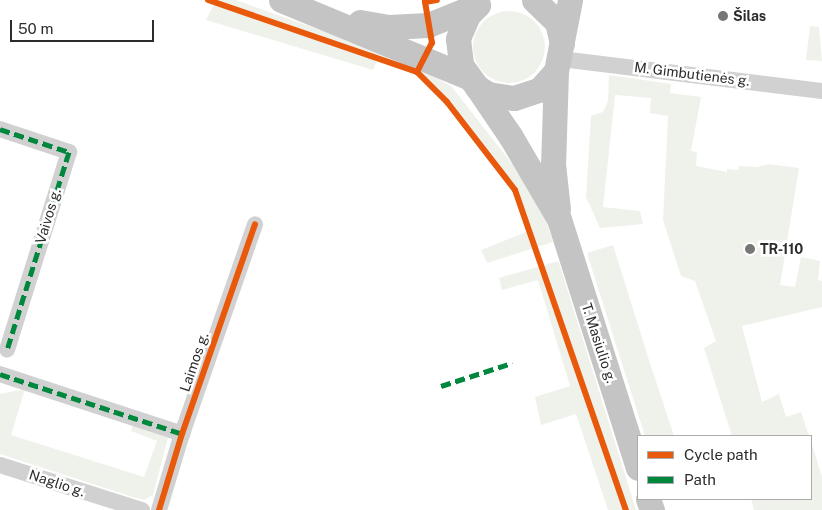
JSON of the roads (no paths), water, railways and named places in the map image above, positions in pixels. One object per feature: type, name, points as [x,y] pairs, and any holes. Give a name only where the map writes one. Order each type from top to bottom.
[{"type":"main road","points":[[282,0],[321,14],[472,82],[488,94],[514,98],[539,90],[560,59],[570,0]]},
{"type":"main road","points":[[534,0],[557,22],[560,59]]},
{"type":"main road","points":[[321,14],[402,27],[428,25],[482,3]]},
{"type":"main road","name":"T. Masiulio g.","points":[[482,3],[468,15],[458,39],[461,66],[511,137],[559,219]]},
{"type":"main road","name":"T. Masiulio g.","points":[[560,59],[554,164],[559,219],[637,465]]},
{"type":"street","name":"M. Gimbutienės g.","points":[[560,59],[822,91]]},
{"type":"street","name":"Vaivos g.","points":[[0,129],[69,152],[7,350]]},
{"type":"street","name":"Laimos g.","points":[[159,510],[182,434],[255,224]]},
{"type":"street","points":[[0,374],[182,434]]},
{"type":"street","name":"Naglio g.","points":[[0,465],[142,510]]},
{"type":"place","name":"Šilas","points":[[723,16]]},
{"type":"place","name":"TR-110","points":[[750,249]]}]
